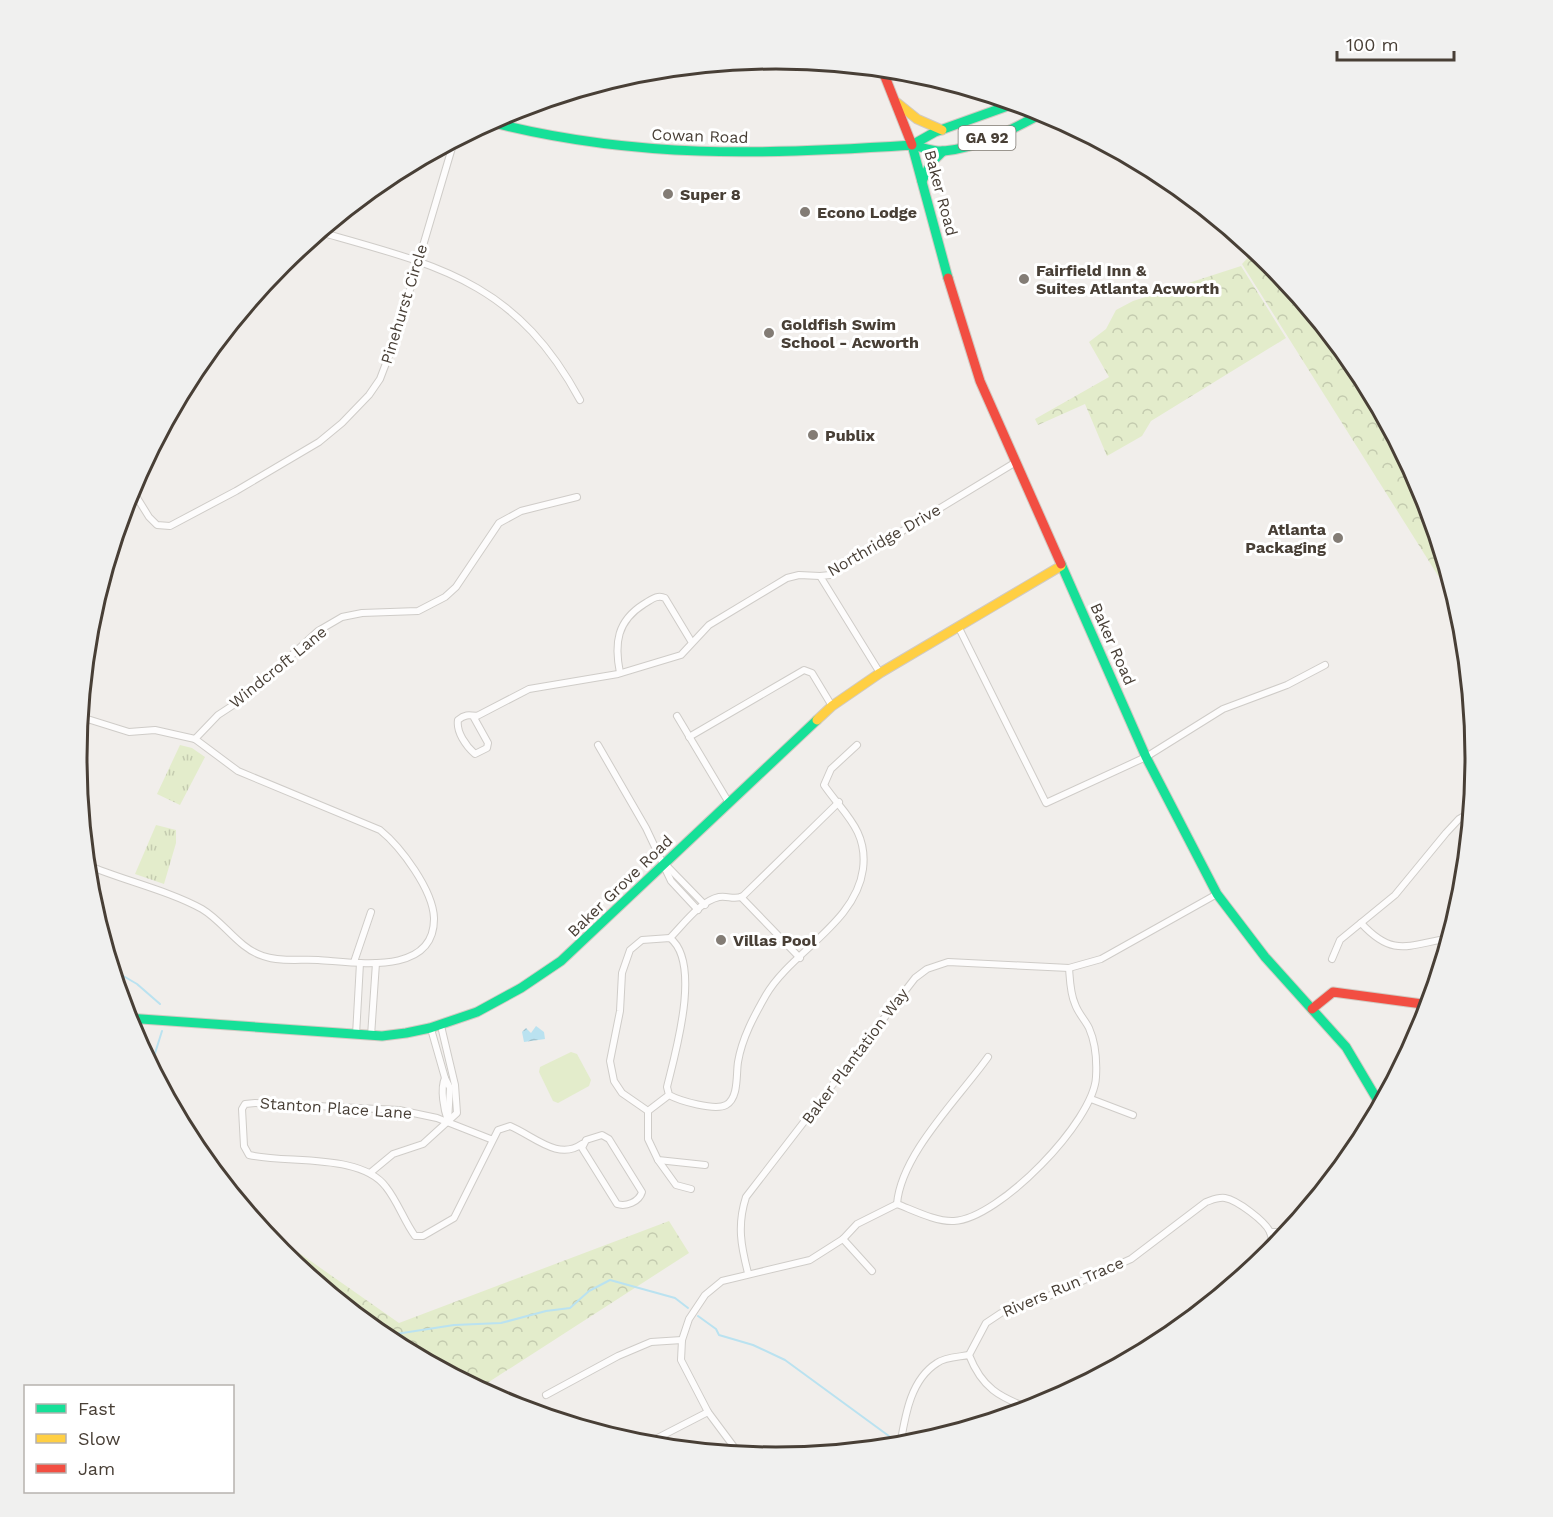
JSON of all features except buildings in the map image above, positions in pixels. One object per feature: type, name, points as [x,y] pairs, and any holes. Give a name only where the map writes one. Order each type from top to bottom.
[{"type":"main road","name":"Baker Road","points":[[886,78],[912,145],[962,328],[980,381],[1146,757],[1217,894],[1265,957],[1346,1047],[1377,1098]]},
{"type":"main road","points":[[895,102],[917,119],[942,129]]},
{"type":"main road","name":"GA 92","points":[[912,145],[942,129],[1003,108]]},
{"type":"main road","name":"GA 92","points":[[912,145],[943,151],[995,135],[1032,118]]},
{"type":"main road","name":"Cowan Road","points":[[504,125],[573,140],[659,151],[755,153],[912,145]]},
{"type":"main road","points":[[922,181],[931,163],[943,151]]},
{"type":"main road","name":"Baker Grove Road","points":[[138,1019],[371,1036],[404,1035],[436,1027],[508,995],[552,968],[832,706],[880,673],[1061,566]]},
{"type":"main road","points":[[1312,1009],[1333,992],[1421,1004]]},
{"type":"street","name":"Pinehurst Circle","points":[[138,499],[148,517],[157,525],[170,526],[236,491],[319,442],[342,423],[369,395],[380,379],[396,337],[451,151]]},
{"type":"street","points":[[329,234],[417,260],[478,287],[505,304],[547,347],[580,400]]},
{"type":"street","name":"Northridge Drive","points":[[880,673],[820,576],[830,575],[1016,462]]},
{"type":"street","name":"Windcroft Lane","points":[[195,739],[218,716],[247,696],[318,631],[342,617],[362,613],[418,612],[445,597],[456,587],[470,571],[499,524],[521,511],[577,497]]},
{"type":"street","points":[[473,716],[488,743],[487,748],[475,754],[457,726],[462,717],[473,716],[477,716],[529,689],[620,673],[681,655],[691,641],[709,626],[787,578],[799,575],[820,576]]},
{"type":"street","points":[[620,673],[616,644],[624,621],[632,612],[657,597],[665,598],[691,641]]},
{"type":"street","points":[[958,626],[1047,803],[1146,757],[1223,709],[1287,685],[1326,665]]},
{"type":"street","points":[[690,737],[804,670],[812,673],[832,706]]},
{"type":"street","points":[[677,716],[729,803]]},
{"type":"street","points":[[88,719],[129,732],[155,730],[195,739],[238,771],[320,807],[367,823],[391,839],[418,877],[431,904],[434,920],[429,939],[415,954],[399,962],[357,963],[263,956],[248,948],[198,907],[96,869]]},
{"type":"street","points":[[598,745],[665,864],[671,881],[698,910]]},
{"type":"street","points":[[669,1095],[703,1105],[722,1107],[729,1104],[734,1096],[738,1062],[749,1027],[767,992],[838,917],[860,882],[863,869],[862,845],[850,818],[824,785],[824,779],[857,745]]},
{"type":"street","points":[[741,897],[839,802]]},
{"type":"street","points":[[1332,959],[1340,940],[1395,895],[1446,833],[1464,816]]},
{"type":"street","points":[[665,864],[705,905]]},
{"type":"street","name":"Baker Plantation Way","points":[[748,1274],[741,1245],[739,1218],[746,1197],[915,978],[927,969],[948,962],[1069,968],[1101,959],[1217,894]]},
{"type":"street","points":[[648,1111],[622,1093],[614,1081],[610,1061],[617,1029],[622,973],[630,950],[642,940],[670,938],[698,910],[722,896],[741,897],[800,958]]},
{"type":"street","points":[[356,1035],[357,963],[371,912]]},
{"type":"street","points":[[1361,923],[1377,940],[1395,948],[1442,939]]},
{"type":"street","points":[[669,1095],[668,1087],[684,1003],[684,980],[679,948],[670,938]]},
{"type":"street","points":[[371,1036],[376,963]]},
{"type":"street","points":[[734,1447],[708,1412],[681,1360],[682,1340],[689,1319],[705,1294],[722,1281],[810,1260],[843,1239],[857,1224],[897,1204],[953,1221],[980,1215],[1023,1184],[1044,1163],[1091,1100],[1096,1081],[1097,1052],[1089,1028],[1075,1004],[1069,968]]},
{"type":"street","points":[[436,1027],[445,1078],[450,1088],[448,1121]]},
{"type":"street","points":[[370,1173],[393,1154],[428,1140],[457,1113],[458,1103],[436,1027]]},
{"type":"street","points":[[897,1204],[901,1178],[919,1148],[988,1057]]},
{"type":"street","points":[[648,1111],[669,1095]]},
{"type":"street","points":[[1091,1100],[1133,1115]]},
{"type":"street","name":"Stanton Place Lane","points":[[448,1121],[420,1114],[379,1109],[255,1103],[245,1104],[242,1108],[244,1146],[249,1155],[357,1166],[370,1173],[386,1187],[415,1236],[423,1236],[453,1218],[493,1140]]},
{"type":"street","points":[[648,1111],[648,1139],[658,1160],[676,1185],[691,1190]]},
{"type":"street","points":[[448,1121],[493,1140],[498,1130],[510,1126],[558,1150],[574,1150],[582,1144],[594,1136],[602,1135],[609,1139],[642,1192],[640,1197],[622,1206],[617,1204],[597,1174],[582,1144]]},
{"type":"street","points":[[658,1160],[705,1165]]},
{"type":"street","name":"Rivers Run Trace","points":[[969,1354],[986,1323],[1001,1313],[1031,1304],[1131,1259],[1206,1202],[1221,1198],[1232,1200],[1248,1210],[1270,1232]]},
{"type":"street","points":[[1271,1239],[1270,1232],[1277,1232]]},
{"type":"street","points":[[843,1239],[872,1271]]},
{"type":"street","points":[[546,1395],[618,1356],[651,1342],[682,1340]]},
{"type":"street","points":[[902,1436],[912,1392],[922,1376],[938,1361],[969,1354],[977,1374],[990,1389],[1019,1403]]},
{"type":"street","points":[[658,1438],[708,1412]]},
{"type":"green space","points":[[1249,257],[1264,271],[1324,339],[1350,375],[1374,414],[1414,495],[1444,586],[1242,264]]},
{"type":"green space","points":[[1241,266],[1286,338],[1151,421],[1142,436],[1107,456],[1085,404],[1038,425],[1035,419],[1109,377],[1089,342],[1106,329],[1116,310],[1133,301]]},
{"type":"green space","points":[[180,745],[192,748],[205,757],[180,805],[157,794]]},
{"type":"green space","points":[[156,825],[176,830],[176,843],[164,884],[135,874]]},
{"type":"green space","points":[[571,1052],[577,1054],[591,1080],[589,1086],[558,1103],[553,1101],[539,1072],[540,1067]]},
{"type":"green space","points":[[669,1221],[689,1253],[486,1384],[432,1356],[393,1332],[357,1306],[289,1246],[399,1323]]},
{"type":"water","points":[[536,1026],[544,1032],[545,1039],[524,1042],[522,1032],[526,1028],[531,1033]]},
{"type":"waterway","points":[[123,976],[137,984],[160,1004]]},
{"type":"waterway","points":[[154,1055],[162,1031]]},
{"type":"waterway","points":[[396,1334],[454,1325],[501,1323],[546,1311],[570,1308],[589,1291],[610,1280],[675,1298],[688,1308]]},
{"type":"waterway","points":[[698,1316],[716,1329],[719,1335],[753,1345],[785,1360],[892,1438]]},
{"type":"traffic: fast","points":[[912,145],[935,132],[1003,108]]},
{"type":"traffic: fast","points":[[912,145],[940,151],[971,146],[1032,118]]},
{"type":"traffic: fast","points":[[504,125],[596,143],[700,151],[804,151],[912,145],[948,278]]},
{"type":"traffic: fast","points":[[922,181],[931,163],[943,151]]},
{"type":"traffic: fast","points":[[1061,564],[1146,757],[1217,894],[1265,957],[1346,1047],[1376,1098]]},
{"type":"traffic: fast","points":[[138,1019],[382,1036],[430,1028],[477,1012],[521,988],[561,961],[817,720]]},
{"type":"traffic: slow","points":[[896,102],[917,119],[942,130]]},
{"type":"traffic: slow","points":[[817,720],[832,706],[880,673],[1061,566]]},
{"type":"traffic: jam","points":[[886,78],[912,145]]},
{"type":"traffic: jam","points":[[948,278],[980,381],[1061,564]]},
{"type":"traffic: jam","points":[[1312,1009],[1333,992],[1421,1004]]},
{"type":"place","name":"Super 8","points":[[668,194]]},
{"type":"place","name":"Econo Lodge","points":[[805,212]]},
{"type":"place","name":"Fairfield Inn & Suites Atlanta Acworth","points":[[1024,279]]},
{"type":"place","name":"Goldfish Swim School - Acworth","points":[[769,333]]},
{"type":"place","name":"Publix","points":[[813,435]]},
{"type":"place","name":"Atlanta Packaging","points":[[1338,538]]},
{"type":"place","name":"Villas Pool","points":[[721,940]]}]
